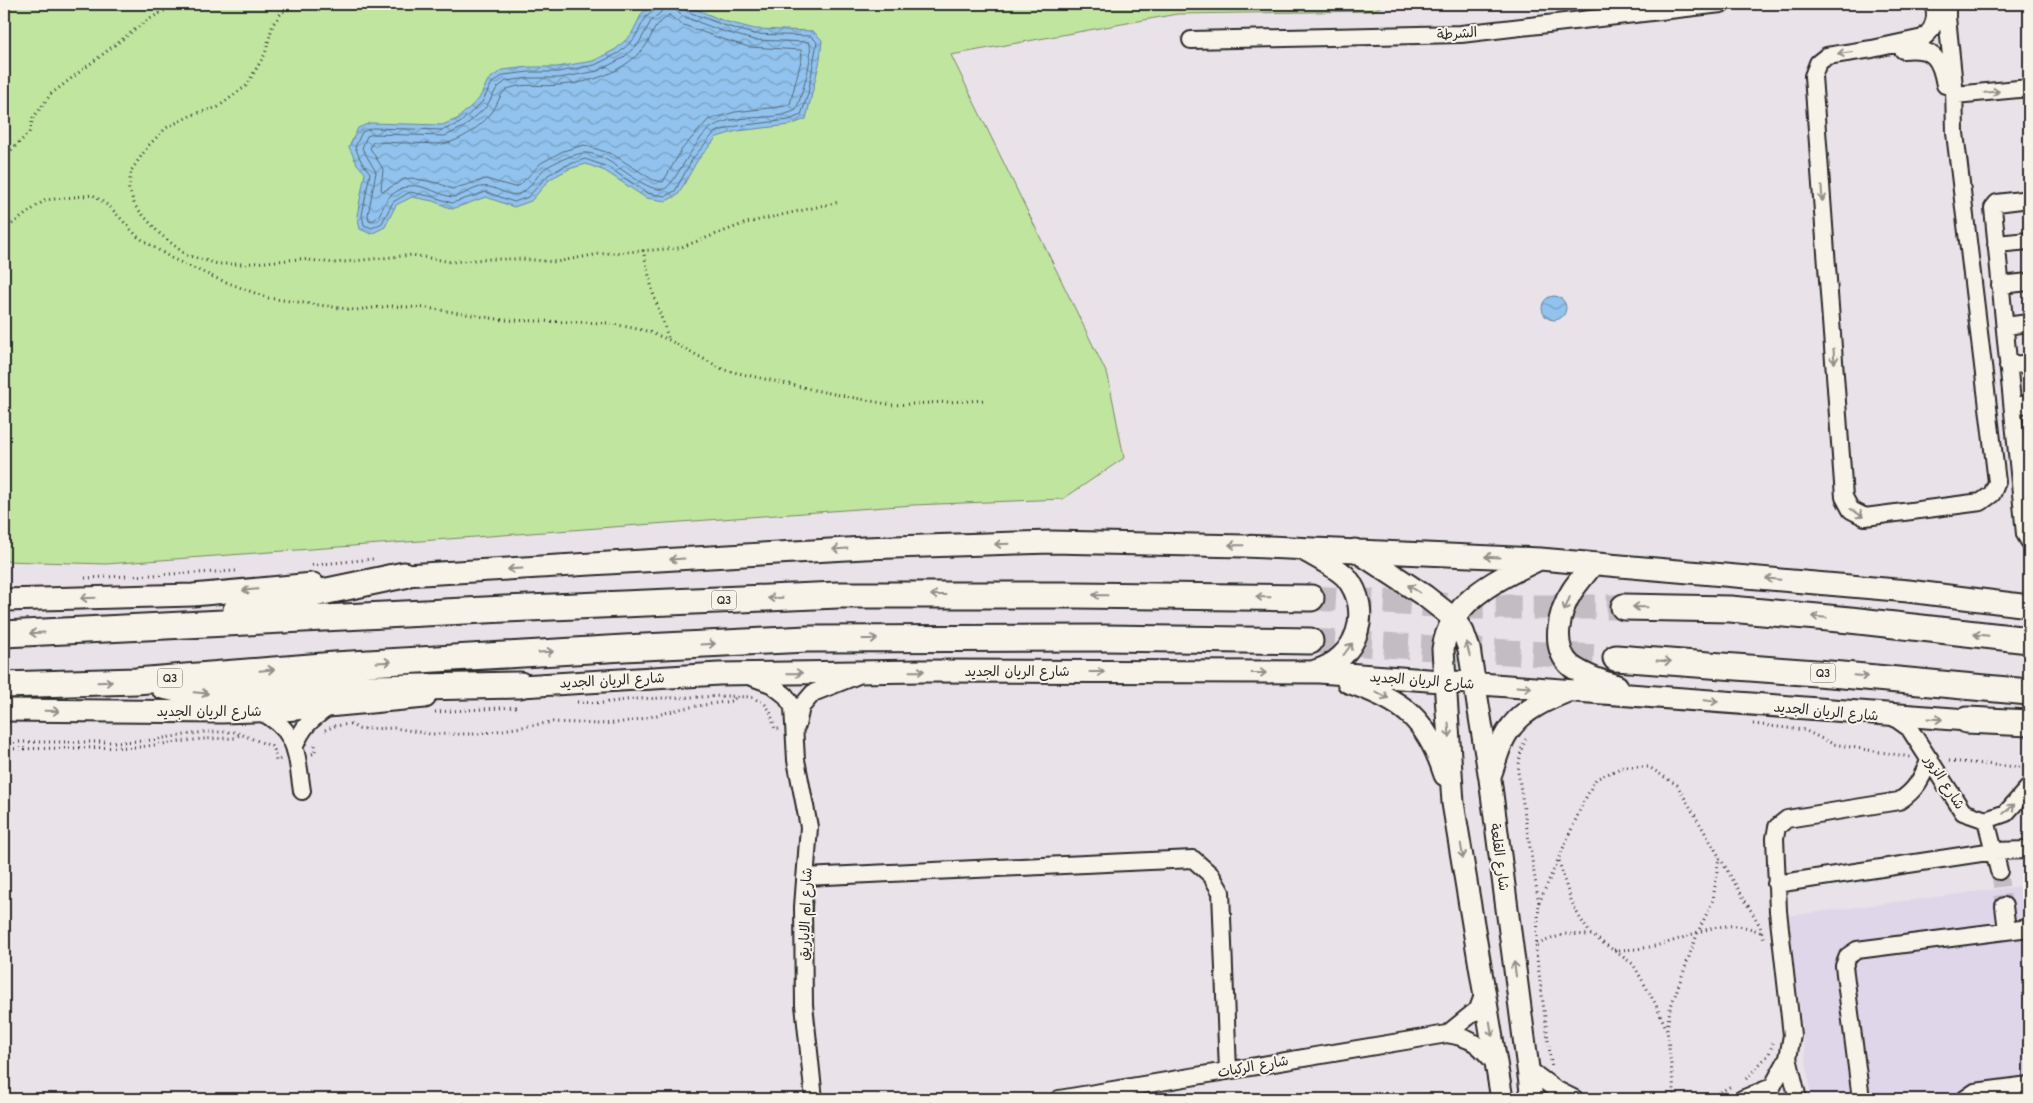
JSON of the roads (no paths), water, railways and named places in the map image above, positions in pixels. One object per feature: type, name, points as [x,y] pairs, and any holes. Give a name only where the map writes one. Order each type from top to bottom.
[{"type":"highway","points":[[138,628],[260,606],[404,575]]},
{"type":"highway","name":"Q3","points":[[4,634],[505,609],[838,595],[1077,595],[1312,598]]},
{"type":"highway","points":[[1624,607],[1730,609],[2029,640]]},
{"type":"highway","name":"Q3","points":[[4,685],[136,681],[345,664],[807,639],[1106,638],[1310,641]]},
{"type":"highway","name":"Q3","points":[[1616,658],[1843,674],[2029,692]]},
{"type":"highway","points":[[136,681],[201,694],[374,688],[522,695]]},
{"type":"highway","points":[[1967,720],[2029,723]]},
{"type":"main road","points":[[4,600],[193,595],[404,575],[864,548],[1051,542],[1244,546],[1540,559],[1908,591],[2029,606]]},
{"type":"main road","points":[[1304,550],[1345,576],[1355,592],[1360,609],[1359,627],[1353,645],[1341,659],[1326,668],[1314,672]]},
{"type":"main road","name":"شارع القلعة","points":[[1354,550],[1425,596],[1453,618],[1463,632],[1469,649],[1490,779],[1532,1099]]},
{"type":"main road","points":[[1502,1099],[1454,803],[1443,649],[1445,637],[1453,618],[1482,590],[1540,559]]},
{"type":"main road","points":[[1593,564],[1572,592],[1565,606],[1559,631],[1561,653],[1570,665],[1587,676],[1645,696]]},
{"type":"main road","points":[[1314,672],[1372,690],[1398,703],[1422,726],[1438,756],[1454,803]]},
{"type":"main road","name":"شارع الريان الجديد","points":[[4,710],[258,711],[376,702],[522,695],[740,673],[1314,672],[1892,716],[1967,720]]},
{"type":"main road","points":[[1490,779],[1503,741],[1512,726],[1543,702],[1569,690]]},
{"type":"street","name":"الشرطة","points":[[1191,40],[1461,34],[1612,10],[1721,4]]},
{"type":"street","points":[[1872,49],[1919,49],[1934,56],[1943,71],[1954,122],[1997,482],[1992,494],[1982,502],[1865,517],[1851,510],[1844,497],[1813,76],[1818,63],[1827,56],[1923,38],[1935,20],[1934,4]]},
{"type":"street","points":[[1947,4],[1955,95],[1954,122]]},
{"type":"street","points":[[1955,95],[2029,88]]},
{"type":"street","points":[[2028,531],[2023,443],[2013,406],[1993,208],[1994,205],[2000,202],[2029,199]]},
{"type":"street","points":[[1996,244],[2029,241]]},
{"type":"street","points":[[2000,285],[2029,282]]},
{"type":"street","points":[[2005,326],[2029,323]]},
{"type":"street","points":[[2008,366],[2029,363]]},
{"type":"street","points":[[2013,406],[2029,404]]},
{"type":"street","name":"شارع ام الاباريق","points":[[795,730],[801,707],[813,693],[868,672]]},
{"type":"street","name":"شارع ام الاباريق","points":[[740,673],[771,684],[785,695],[793,707],[796,760],[810,827],[803,907],[804,1005],[814,1099]]},
{"type":"street","points":[[295,746],[300,733],[309,721],[330,706]]},
{"type":"street","points":[[258,711],[283,726],[295,746],[302,791]]},
{"type":"street","name":"شارع الزور","points":[[1892,716],[1909,728],[1963,812],[1986,820]]},
{"type":"street","name":"شارع الريان الجديد","points":[[1967,720],[2029,733]]},
{"type":"street","points":[[1742,1099],[1772,1087],[1788,1058],[1792,1035],[1776,884],[1775,838],[1777,827],[1787,819],[1899,801],[1910,794],[1920,783],[1930,759]]},
{"type":"street","points":[[1999,871],[1986,820],[2006,813],[2029,788]]},
{"type":"street","points":[[1776,884],[1994,852],[2029,850]]},
{"type":"street","points":[[805,877],[1193,858],[1211,875],[1221,892],[1228,1071]]},
{"type":"street","points":[[2004,906],[2007,930]]},
{"type":"street","points":[[1861,1099],[1844,966],[1848,956],[1857,950],[2029,928]]},
{"type":"street","name":"شارع الركيات","points":[[1447,1034],[1478,1009],[1485,990]]},
{"type":"street","name":"شارع الركيات","points":[[1059,1099],[1447,1034],[1464,1036],[1480,1046],[1497,1067]]},
{"type":"street","points":[[1788,1058],[1798,1099]]},
{"type":"street","points":[[1528,1069],[1555,1089],[1576,1099]]},
{"type":"street","points":[[1965,1099],[1975,1092],[2029,1085]]},
{"type":"water","points":[[655,4],[686,5],[724,21],[755,29],[813,31],[822,40],[820,60],[806,119],[790,125],[737,131],[717,137],[697,161],[678,195],[666,201],[646,198],[605,171],[586,164],[569,169],[550,179],[531,201],[514,207],[486,197],[452,209],[433,201],[412,197],[396,205],[385,227],[371,234],[360,229],[357,216],[365,173],[357,164],[349,147],[358,128],[370,123],[442,125],[457,119],[479,99],[488,80],[502,70],[529,67],[557,67],[593,61],[616,49],[631,35],[642,13]]},
{"type":"water","points":[[1554,296],[1563,299],[1566,308],[1563,317],[1554,320],[1545,317],[1542,308],[1545,299]]},
{"type":"tunnel","points":[[1311,598],[1473,607],[1624,607]]},
{"type":"tunnel","points":[[1310,641],[1616,658]]},
{"type":"tunnel","points":[[1999,871],[2004,906]]}]
